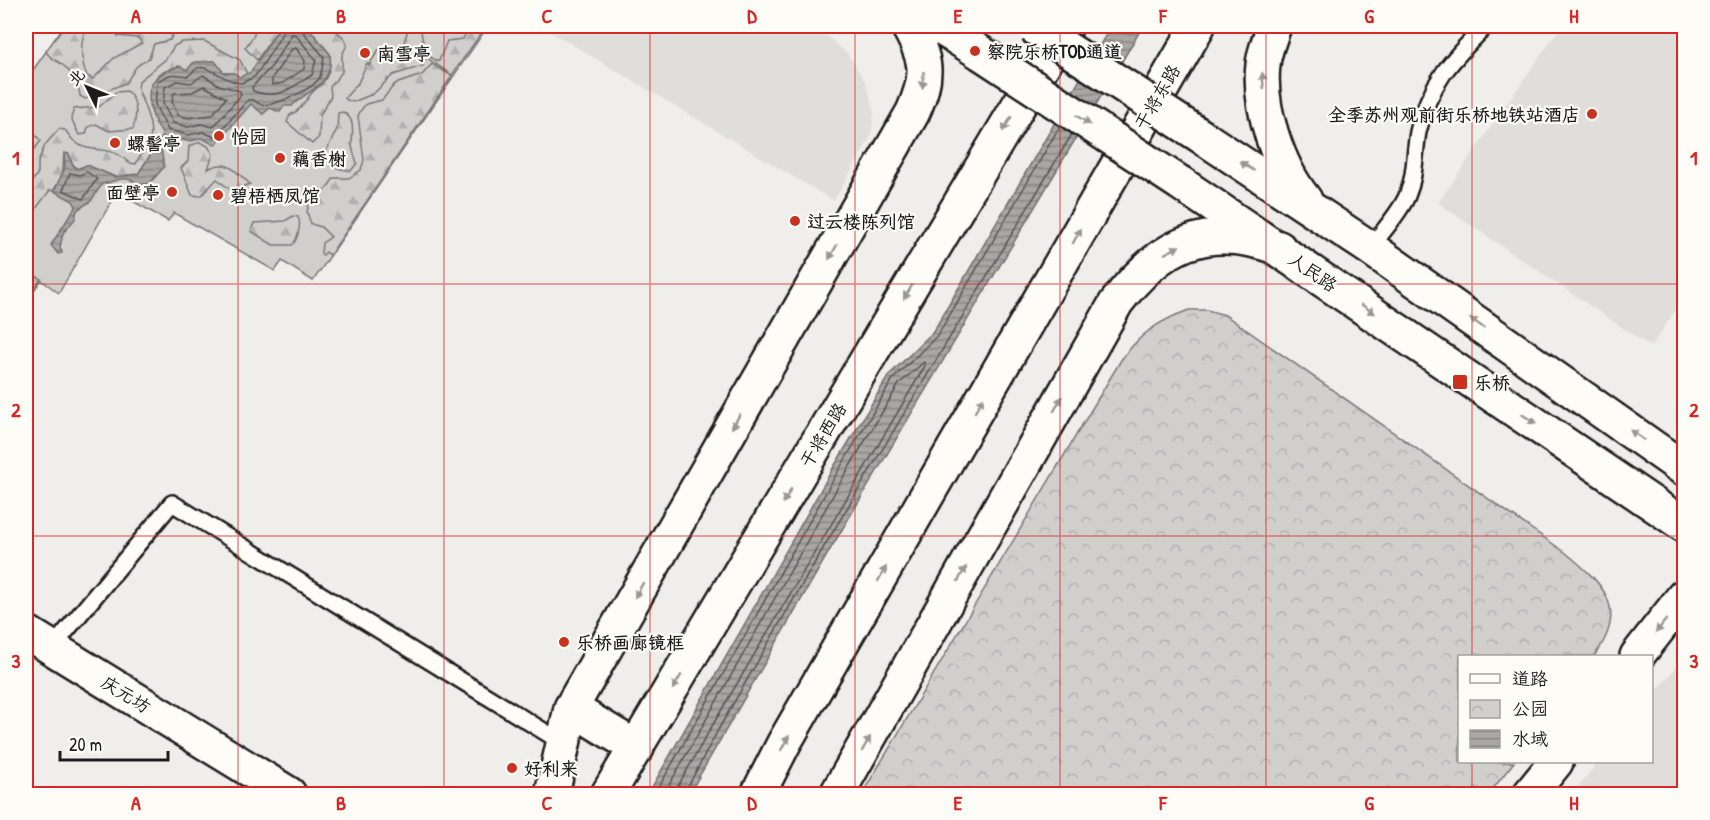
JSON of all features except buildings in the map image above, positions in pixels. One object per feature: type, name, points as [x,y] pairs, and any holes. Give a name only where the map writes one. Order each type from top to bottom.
[{"type":"main road","points":[[552,795],[571,708],[913,112],[924,86],[924,61],[908,26]]},
{"type":"main road","name":"人民路","points":[[938,26],[1279,248],[1684,525]]},
{"type":"main road","points":[[1032,26],[1370,248],[1684,469]]},
{"type":"main road","name":"干将西路","points":[[608,795],[1066,26]]},
{"type":"main road","name":"干将东路","points":[[758,795],[784,742],[1198,26]]},
{"type":"main road","points":[[1275,26],[1262,68],[1272,136],[1289,177],[1314,211]]},
{"type":"main road","points":[[837,795],[1116,303],[1132,282],[1148,266],[1171,250],[1197,240],[1241,237],[1279,248]]},
{"type":"main road","points":[[1639,655],[1684,596]]},
{"type":"main road","name":"庆元坊","points":[[39,640],[289,795]]},
{"type":"main road","points":[[571,708],[637,748]]},
{"type":"main road","points":[[1530,795],[1555,763]]},
{"type":"lane","points":[[1370,248],[1407,197],[1415,172],[1418,133],[1432,89],[1454,58],[1486,26]]},
{"type":"lane","points":[[39,640],[172,503],[563,743]]},
{"type":"shaded area","points":[[541,26],[816,26],[848,54],[866,83],[874,112],[871,136],[834,201]]},
{"type":"shaded area","name":"全季苏州观前街乐桥地铁站酒店","points":[[1561,26],[1684,26],[1684,297],[1651,347],[1438,203]]},
{"type":"shaded area","points":[[1684,658],[1684,794],[1572,794],[1597,763],[1653,763],[1653,695]]},
{"type":"green space","name":"怡园","points":[[64,26],[488,26],[313,281],[282,261],[275,271],[174,213],[168,221],[117,192],[59,293],[41,280],[26,302],[26,80]]},
{"type":"green space","points":[[64,26],[89,26],[83,37],[82,57],[87,76],[93,79],[114,58],[142,43],[138,38],[118,36],[115,26],[169,26],[174,32],[170,40],[154,44],[149,58],[136,67],[126,83],[85,99],[80,96],[77,85],[67,69],[46,51]]},
{"type":"green space","points":[[255,26],[280,26],[257,60],[245,48],[254,35]]},
{"type":"green space","points":[[307,26],[331,29],[345,39],[347,45],[342,55],[342,72],[330,87],[331,96],[320,115],[319,137],[312,144],[287,122],[290,115],[299,109],[326,78],[330,54]]},
{"type":"green space","points":[[409,26],[420,26],[426,52],[439,61],[447,41],[463,39],[469,26],[486,26],[452,75],[404,42]]},
{"type":"green space","points":[[204,41],[240,60],[247,74],[239,78],[234,73],[224,73],[213,61],[197,63],[187,70],[178,66],[158,74],[151,89],[149,106],[163,136],[138,174],[115,177],[87,165],[77,169],[64,153],[60,180],[26,222],[26,190],[38,173],[38,162],[45,145],[59,129],[65,130],[80,145],[114,153],[129,163],[136,164],[148,144],[151,131],[138,89],[139,81],[166,59],[174,46],[182,42]]},
{"type":"green space","points":[[401,43],[425,59],[423,66],[393,75],[373,94],[353,102],[347,100],[345,98],[358,83],[367,63],[369,65],[381,46],[393,54]]},
{"type":"green space","points":[[432,64],[452,76],[330,255],[326,252],[321,254],[322,243],[331,237],[321,227],[311,224],[307,212],[312,189],[318,188],[325,191],[334,178],[349,178],[361,170],[364,160],[358,116],[361,110],[366,104],[382,100],[395,84],[422,75]]},
{"type":"green space","points":[[127,91],[136,109],[133,129],[109,131],[96,124],[88,127],[86,134],[79,135],[71,118],[74,109],[99,107],[116,92]]},
{"type":"green space","points":[[343,112],[352,122],[352,146],[357,163],[351,171],[332,167],[324,156],[337,129],[338,113]]},
{"type":"green space","points":[[26,120],[27,126],[41,141],[26,159]]},
{"type":"green space","points":[[200,142],[208,146],[213,154],[208,169],[226,165],[250,184],[232,191],[217,179],[201,196],[192,195],[181,168],[188,161],[189,146]]},
{"type":"green space","points":[[293,216],[298,217],[299,228],[292,245],[273,245],[251,231],[254,223],[285,221]]},
{"type":"green space","points":[[26,270],[41,279],[26,302]]},
{"type":"green space","points":[[1189,310],[1207,310],[1225,315],[1566,553],[1592,576],[1601,588],[1608,599],[1611,612],[1610,625],[1595,655],[1458,655],[1458,763],[1513,763],[1489,794],[862,794],[1121,360],[1151,329]]},
{"type":"water","points":[[280,26],[307,26],[330,54],[330,65],[324,80],[292,106],[284,106],[280,112],[270,108],[263,114],[251,104],[215,145],[202,138],[190,141],[169,139],[161,148],[164,167],[150,183],[142,185],[125,179],[102,184],[91,201],[77,210],[75,219],[63,233],[60,247],[62,253],[58,254],[51,245],[76,206],[73,201],[54,191],[65,168],[64,153],[69,154],[72,164],[77,169],[87,165],[115,177],[138,174],[163,136],[155,121],[149,99],[149,91],[155,79],[180,66],[187,70],[194,62],[215,61],[224,73],[234,73],[240,77],[251,72]]},
{"type":"water","points":[[1111,26],[1143,26],[831,548],[689,794],[648,794],[832,470],[889,375],[933,332]]},
{"type":"place","name":"察院乐桥TOD通道","points":[[975,51]]},
{"type":"place","name":"南雪亭","points":[[365,53]]},
{"type":"place","name":"全季苏州观前街乐桥地铁站酒店","points":[[1592,114]]},
{"type":"place","name":"怡园","points":[[219,136]]},
{"type":"place","name":"螺髻亭","points":[[115,143]]},
{"type":"place","name":"藕香榭","points":[[280,158]]},
{"type":"place","name":"面壁亭","points":[[172,192]]},
{"type":"place","name":"碧梧栖凤馆","points":[[218,195]]},
{"type":"place","name":"过云楼陈列馆","points":[[795,221]]},
{"type":"place","name":"乐桥","points":[[1460,382]]},
{"type":"place","name":"乐桥画廊镜框","points":[[564,642]]},
{"type":"place","name":"好利来","points":[[512,768]]}]
